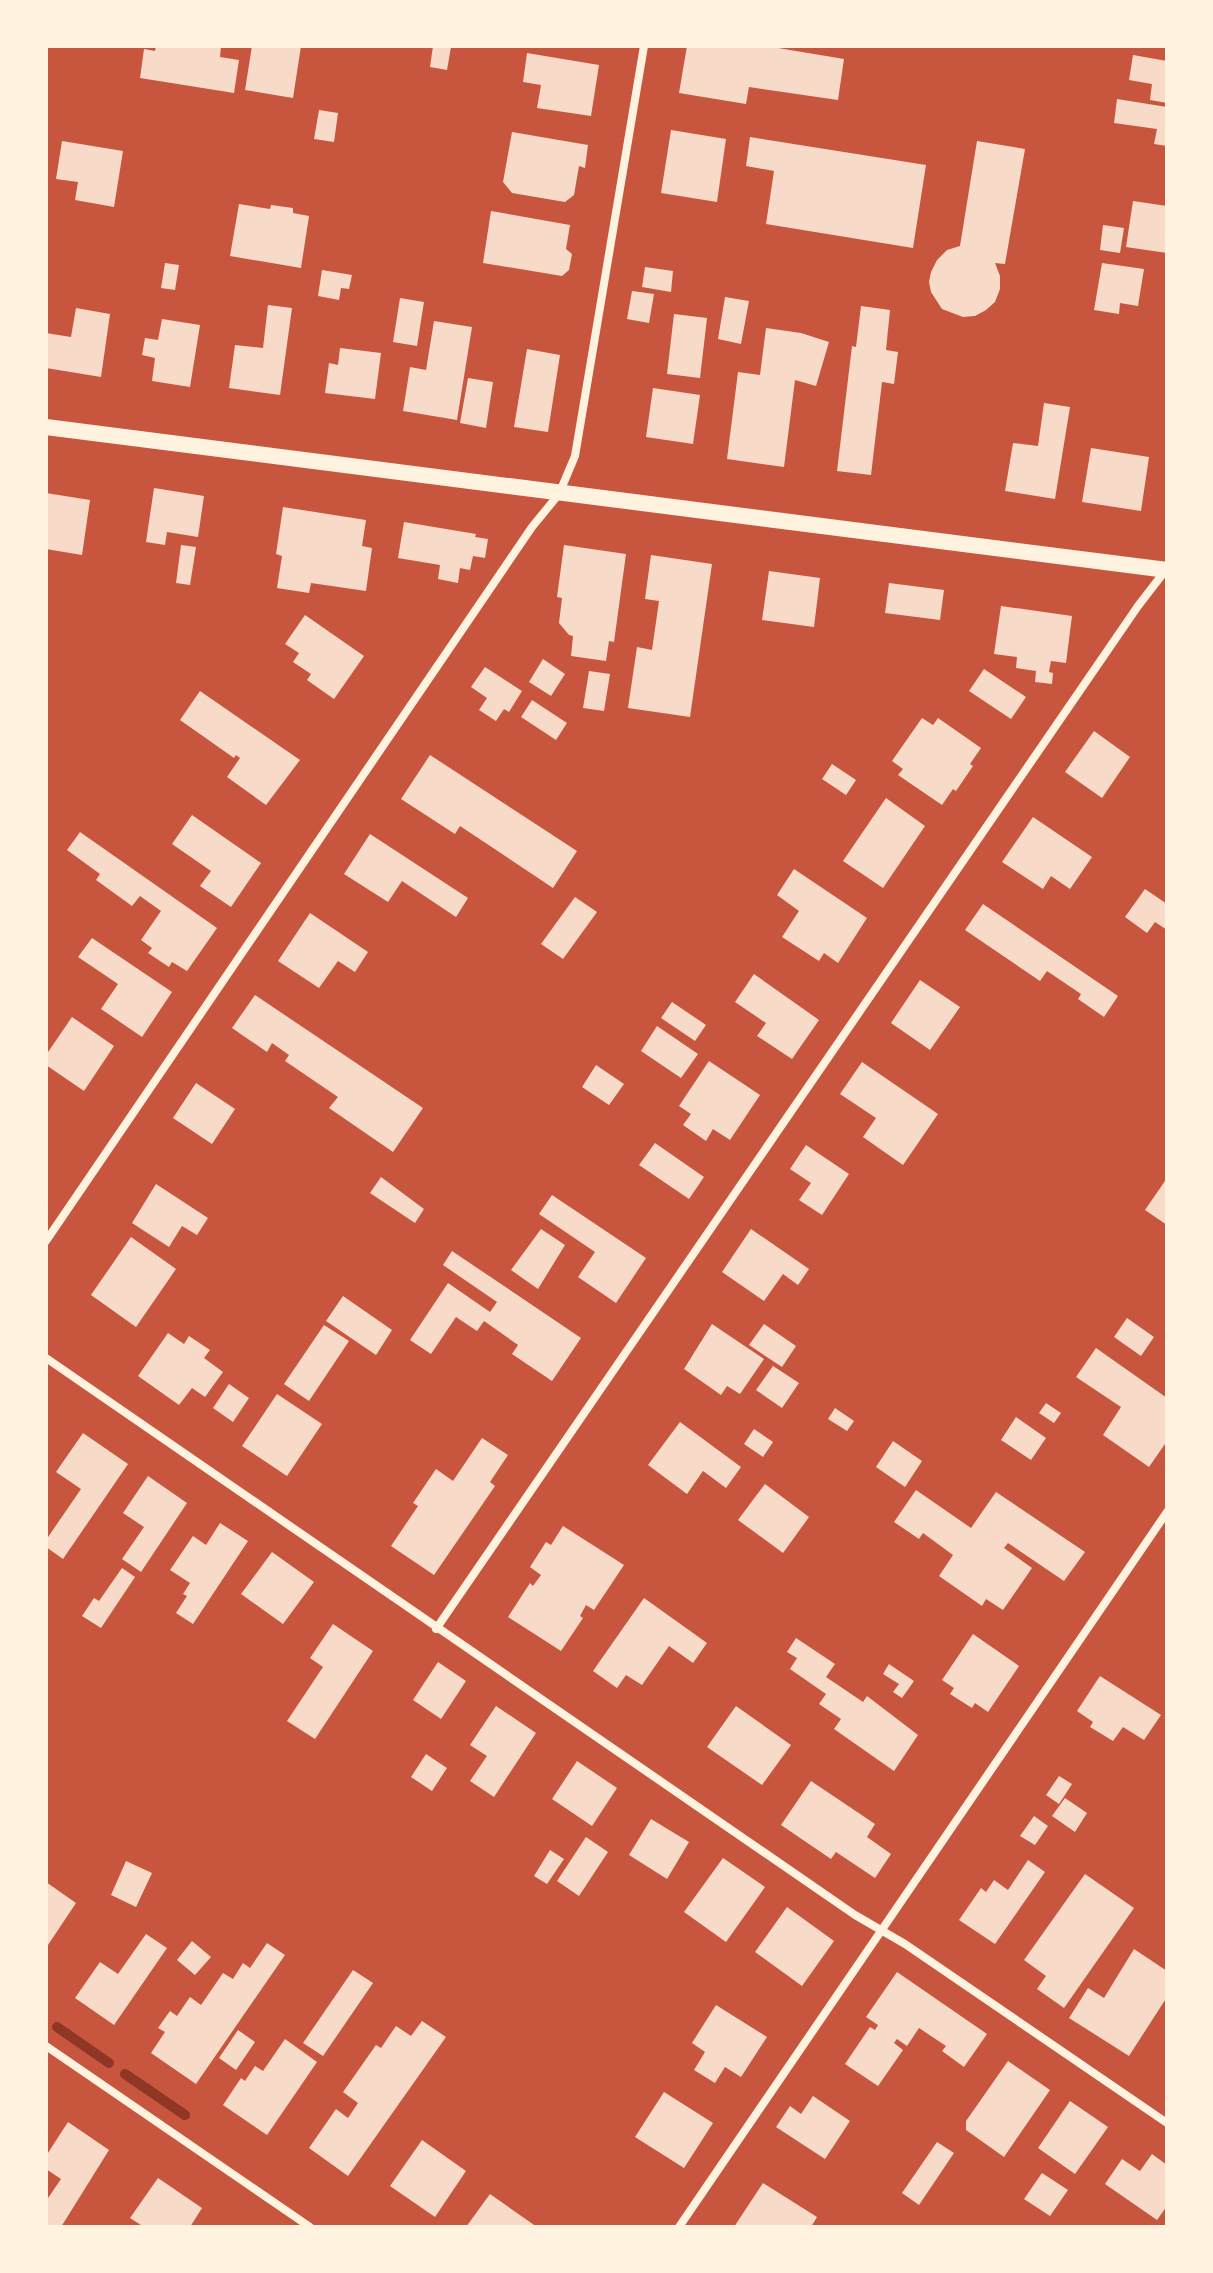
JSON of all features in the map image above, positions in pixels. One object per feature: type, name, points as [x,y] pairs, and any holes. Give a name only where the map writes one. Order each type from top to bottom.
[{"type":"main road","points":[[46,427],[1166,569]]},
{"type":"street","points":[[46,1241],[532,527],[559,494],[575,456],[644,46]]},
{"type":"street","points":[[436,1629],[1166,569]]},
{"type":"street","points":[[46,1358],[855,1915],[905,1944],[1167,2123]]},
{"type":"street","points":[[679,2227],[1167,1512]]},
{"type":"street","points":[[46,2046],[310,2227]]},
{"type":"building","points":[[156,46],[221,46],[220,57],[239,60],[234,93],[140,78],[144,49],[155,51]]},
{"type":"building","points":[[252,46],[301,46],[293,98],[245,90]]},
{"type":"building","points":[[433,46],[451,47],[447,70],[430,67]]},
{"type":"building","points":[[687,46],[766,46],[844,59],[838,100],[749,87],[746,104],[679,93]]},
{"type":"building","points":[[527,53],[599,65],[591,116],[537,108],[541,85],[523,82]]},
{"type":"building","points":[[1133,55],[1167,61],[1167,103],[1150,100],[1152,84],[1129,80]]},
{"type":"building","points":[[1117,99],[1167,107],[1167,146],[1154,144],[1157,129],[1114,123]]},
{"type":"building","points":[[319,110],[338,113],[334,142],[314,139]]},
{"type":"building","points":[[671,130],[726,139],[717,202],[661,193]]},
{"type":"building","points":[[512,132],[588,145],[585,168],[579,166],[574,195],[565,202],[512,193],[503,182]]},
{"type":"building","points":[[750,137],[926,165],[913,248],[766,224],[774,171],[746,166]]},
{"type":"building","points":[[62,141],[123,151],[114,207],[75,200],[78,182],[56,179]]},
{"type":"building","points":[[977,141],[1025,149],[1005,264],[995,263],[1000,276],[1000,289],[995,302],[986,310],[975,316],[963,317],[942,309],[931,292],[929,282],[937,260],[947,250],[960,246]]},
{"type":"building","points":[[1133,201],[1167,206],[1167,253],[1126,247]]},
{"type":"building","points":[[239,204],[270,209],[271,205],[293,208],[293,213],[309,216],[301,268],[230,256]]},
{"type":"building","points":[[491,211],[570,225],[566,249],[572,254],[569,270],[562,276],[483,263]]},
{"type":"building","points":[[1103,225],[1124,228],[1120,253],[1100,250]]},
{"type":"building","points":[[165,263],[179,265],[175,290],[161,288]]},
{"type":"building","points":[[1102,263],[1144,269],[1138,306],[1120,303],[1119,314],[1094,310]]},
{"type":"building","points":[[645,267],[673,271],[671,292],[642,287]]},
{"type":"building","points":[[322,270],[352,275],[349,289],[341,288],[339,300],[318,296]]},
{"type":"building","points":[[632,291],[654,294],[649,323],[627,319]]},
{"type":"building","points":[[725,297],[749,301],[741,344],[718,339]]},
{"type":"building","points":[[400,298],[424,302],[417,346],[393,342]]},
{"type":"building","points":[[268,305],[292,308],[280,395],[229,388],[235,345],[263,348]]},
{"type":"building","points":[[861,306],[890,310],[886,350],[898,352],[894,384],[882,382],[871,475],[837,471],[852,346],[856,347]]},
{"type":"building","points":[[76,308],[110,314],[101,377],[46,368],[46,333],[71,337]]},
{"type":"building","points":[[674,314],[707,318],[700,378],[667,374]]},
{"type":"building","points":[[162,319],[200,325],[190,387],[152,381],[155,358],[142,355],[145,338],[158,340]]},
{"type":"building","points":[[434,321],[472,327],[457,420],[403,411],[410,367],[426,370]]},
{"type":"building","points":[[766,328],[801,333],[829,342],[816,386],[795,380],[784,467],[727,459],[738,372],[760,375]]},
{"type":"building","points":[[340,348],[381,353],[375,399],[325,393],[329,363],[338,365]]},
{"type":"building","points":[[527,349],[560,355],[548,432],[514,427]]},
{"type":"building","points":[[468,378],[493,382],[486,428],[460,423]]},
{"type":"building","points":[[653,388],[700,395],[693,444],[646,437]]},
{"type":"building","points":[[1044,403],[1070,407],[1055,499],[1005,491],[1013,443],[1038,446]]},
{"type":"building","points":[[1091,448],[1149,457],[1141,511],[1082,502]]},
{"type":"building","points":[[154,488],[204,496],[198,537],[167,532],[165,545],[146,542]]},
{"type":"building","points":[[46,493],[90,500],[82,555],[46,549]]},
{"type":"building","points":[[283,507],[366,520],[362,546],[372,548],[366,591],[311,583],[309,593],[277,588],[282,556],[276,554]]},
{"type":"building","points":[[404,522],[476,534],[475,537],[488,539],[485,558],[473,556],[470,570],[460,568],[458,583],[438,579],[440,565],[398,558]]},
{"type":"building","points":[[181,545],[196,547],[190,585],[176,583]]},
{"type":"building","points":[[564,545],[626,554],[614,642],[609,641],[606,661],[571,656],[573,636],[559,623],[562,598],[557,597]]},
{"type":"building","points":[[651,555],[712,564],[690,717],[628,708],[637,647],[652,650],[659,601],[645,599]]},
{"type":"building","points":[[769,571],[820,578],[814,627],[762,620]]},
{"type":"building","points":[[889,583],[944,590],[940,620],[885,613]]},
{"type":"building","points":[[1001,606],[1072,616],[1066,663],[1051,661],[1049,672],[1053,673],[1052,684],[1035,682],[1036,671],[1016,668],[1017,657],[994,654]]},
{"type":"building","points":[[305,615],[364,656],[334,699],[307,680],[311,674],[293,662],[299,653],[285,644]]},
{"type":"building","points":[[543,659],[565,674],[551,696],[529,682]]},
{"type":"building","points":[[485,667],[522,691],[509,712],[504,709],[496,721],[479,710],[487,698],[471,687]]},
{"type":"building","points":[[984,669],[1026,697],[1011,719],[969,691]]},
{"type":"building","points":[[589,671],[610,674],[604,711],[583,708]]},
{"type":"building","points":[[200,691],[300,760],[266,805],[227,777],[240,758],[236,755],[234,758],[180,720]]},
{"type":"building","points":[[532,700],[567,723],[556,740],[521,717]]},
{"type":"building","points":[[922,718],[933,725],[938,718],[981,748],[956,791],[953,789],[942,805],[898,775],[903,769],[892,761]]},
{"type":"building","points":[[1094,731],[1130,757],[1102,798],[1065,772]]},
{"type":"building","points":[[430,755],[577,851],[553,888],[460,826],[455,834],[401,799]]},
{"type":"building","points":[[832,764],[856,780],[846,795],[822,779]]},
{"type":"building","points":[[886,798],[925,826],[883,888],[843,861]]},
{"type":"building","points":[[192,815],[261,863],[231,907],[200,886],[211,871],[172,844]]},
{"type":"building","points":[[1033,817],[1092,857],[1070,889],[1051,876],[1043,889],[1002,862]]},
{"type":"building","points":[[80,832],[217,928],[187,971],[172,962],[169,967],[148,953],[152,948],[141,940],[161,911],[140,896],[132,906],[96,880],[100,874],[67,850]]},
{"type":"building","points":[[370,834],[468,898],[456,917],[402,881],[388,902],[344,874]]},
{"type":"building","points":[[794,869],[867,918],[838,963],[824,953],[819,961],[782,937],[799,911],[777,895]]},
{"type":"building","points":[[1145,889],[1167,904],[1167,930],[1155,922],[1147,933],[1125,917]]},
{"type":"building","points":[[575,897],[597,912],[563,959],[541,944]]},
{"type":"building","points":[[983,904],[1118,996],[1104,1017],[1078,999],[1081,994],[1047,971],[1040,981],[965,930]]},
{"type":"building","points":[[310,913],[368,952],[355,972],[338,961],[319,988],[278,961]]},
{"type":"building","points":[[92,938],[172,992],[142,1037],[101,1009],[118,984],[78,957]]},
{"type":"building","points":[[754,974],[819,1020],[792,1059],[757,1036],[766,1023],[735,1002]]},
{"type":"building","points":[[920,980],[960,1007],[930,1050],[891,1023]]},
{"type":"building","points":[[255,995],[423,1108],[393,1152],[329,1108],[338,1097],[285,1061],[289,1055],[272,1043],[267,1052],[232,1028]]},
{"type":"building","points":[[672,1002],[706,1025],[695,1041],[661,1018]]},
{"type":"building","points":[[72,1017],[114,1046],[84,1091],[46,1065],[46,1055]]},
{"type":"building","points":[[657,1026],[698,1054],[681,1078],[641,1051]]},
{"type":"building","points":[[709,1061],[760,1095],[730,1140],[713,1129],[706,1141],[683,1125],[691,1114],[679,1106]]},
{"type":"building","points":[[862,1062],[938,1114],[903,1165],[863,1137],[876,1118],[840,1094]]},
{"type":"building","points":[[596,1065],[624,1084],[609,1105],[582,1087]]},
{"type":"building","points":[[196,1083],[235,1109],[212,1144],[173,1118]]},
{"type":"building","points":[[655,1143],[704,1177],[689,1199],[639,1165]]},
{"type":"building","points":[[806,1145],[849,1174],[822,1215],[799,1200],[811,1183],[790,1169]]},
{"type":"building","points":[[381,1177],[424,1209],[415,1223],[370,1193]]},
{"type":"building","points":[[1167,1178],[1167,1225],[1145,1210]]},
{"type":"building","points":[[156,1184],[208,1218],[197,1235],[182,1226],[169,1247],[132,1223]]},
{"type":"building","points":[[552,1195],[646,1258],[616,1303],[578,1277],[595,1252],[539,1214]]},
{"type":"building","points":[[541,1229],[565,1245],[538,1289],[511,1270]]},
{"type":"building","points":[[751,1229],[809,1269],[798,1285],[783,1274],[764,1301],[722,1272]]},
{"type":"building","points":[[131,1237],[176,1269],[136,1327],[91,1295]]},
{"type":"building","points":[[452,1251],[581,1338],[552,1381],[512,1354],[518,1345],[484,1321],[477,1331],[456,1317],[431,1354],[410,1340],[448,1283],[490,1312],[497,1302],[443,1265]]},
{"type":"building","points":[[343,1296],[392,1330],[376,1355],[326,1321]]},
{"type":"building","points":[[1127,1318],[1154,1337],[1141,1356],[1114,1337]]},
{"type":"building","points":[[712,1324],[764,1359],[740,1394],[727,1386],[721,1395],[684,1369]]},
{"type":"building","points":[[764,1324],[796,1346],[782,1367],[749,1345]]},
{"type":"building","points":[[324,1325],[349,1341],[309,1401],[284,1384]]},
{"type":"building","points":[[168,1333],[184,1344],[189,1336],[210,1350],[204,1358],[223,1372],[205,1397],[192,1388],[179,1405],[138,1376]]},
{"type":"building","points":[[1096,1348],[1167,1398],[1167,1441],[1149,1467],[1103,1435],[1121,1407],[1076,1377]]},
{"type":"building","points":[[773,1366],[799,1383],[782,1408],[756,1390]]},
{"type":"building","points":[[229,1384],[249,1398],[233,1422],[213,1408]]},
{"type":"building","points":[[277,1394],[322,1424],[287,1476],[242,1446]]},
{"type":"building","points":[[1046,1403],[1061,1413],[1054,1423],[1039,1413]]},
{"type":"building","points":[[835,1408],[854,1421],[847,1431],[828,1419]]},
{"type":"building","points":[[1016,1417],[1046,1438],[1031,1460],[1001,1440]]},
{"type":"building","points":[[680,1422],[741,1467],[726,1488],[703,1471],[687,1494],[648,1465]]},
{"type":"building","points":[[754,1429],[773,1442],[763,1457],[744,1444]]},
{"type":"building","points":[[83,1433],[128,1464],[63,1559],[46,1547],[46,1540],[81,1489],[56,1472]]},
{"type":"building","points":[[482,1438],[508,1455],[490,1482],[495,1486],[434,1575],[391,1546],[418,1506],[413,1503],[436,1469],[453,1481]]},
{"type":"building","points":[[893,1441],[922,1461],[905,1487],[876,1467]]},
{"type":"building","points":[[148,1476],[187,1503],[141,1572],[122,1559],[144,1527],[123,1513]]},
{"type":"building","points":[[765,1484],[809,1517],[783,1553],[738,1520]]},
{"type":"building","points":[[916,1490],[971,1528],[996,1492],[1085,1552],[1064,1581],[1008,1543],[1004,1548],[1032,1568],[1003,1610],[986,1599],[982,1606],[939,1576],[953,1555],[923,1533],[919,1539],[894,1522]]},
{"type":"building","points":[[220,1523],[248,1541],[193,1624],[176,1613],[187,1596],[183,1594],[190,1583],[170,1570],[193,1536],[206,1545]]},
{"type":"building","points":[[563,1526],[624,1565],[594,1610],[586,1605],[580,1616],[583,1618],[561,1651],[508,1617],[530,1583],[533,1586],[541,1575],[530,1567],[546,1542],[551,1545]]},
{"type":"building","points":[[272,1552],[314,1582],[283,1624],[241,1594]]},
{"type":"building","points":[[122,1568],[135,1577],[101,1628],[82,1616],[94,1598],[99,1601]]},
{"type":"building","points":[[644,1598],[707,1643],[693,1663],[669,1646],[642,1685],[626,1675],[617,1688],[593,1671]]},
{"type":"building","points":[[333,1624],[373,1651],[315,1739],[287,1721],[323,1667],[310,1658]]},
{"type":"building","points":[[973,1634],[1019,1666],[988,1712],[975,1703],[972,1708],[950,1694],[954,1688],[942,1680]]},
{"type":"building","points":[[796,1638],[835,1664],[826,1677],[863,1702],[867,1696],[918,1735],[894,1771],[834,1729],[841,1719],[819,1704],[826,1694],[790,1669],[797,1658],[787,1652]]},
{"type":"building","points":[[438,1662],[466,1681],[441,1719],[413,1700]]},
{"type":"building","points":[[889,1664],[914,1681],[902,1698],[893,1692],[899,1684],[883,1674]]},
{"type":"building","points":[[1100,1676],[1161,1715],[1144,1740],[1123,1727],[1113,1741],[1090,1727],[1093,1722],[1077,1711]]},
{"type":"building","points":[[496,1706],[536,1733],[494,1797],[470,1781],[487,1756],[470,1745]]},
{"type":"building","points":[[736,1706],[791,1745],[762,1785],[707,1747]]},
{"type":"building","points":[[426,1754],[447,1768],[432,1791],[411,1777]]},
{"type":"building","points":[[577,1761],[617,1788],[592,1826],[552,1799]]},
{"type":"building","points":[[1059,1776],[1072,1784],[1059,1804],[1046,1795]]},
{"type":"building","points":[[811,1781],[875,1824],[867,1837],[891,1854],[875,1878],[836,1852],[831,1859],[781,1825]]},
{"type":"building","points":[[1065,1798],[1087,1813],[1075,1832],[1052,1816]]},
{"type":"building","points":[[1034,1816],[1048,1826],[1035,1845],[1020,1836]]},
{"type":"building","points":[[651,1819],[689,1842],[667,1879],[629,1855]]},
{"type":"building","points":[[586,1837],[608,1852],[579,1896],[557,1881]]},
{"type":"building","points":[[550,1850],[564,1859],[547,1884],[534,1876]]},
{"type":"building","points":[[723,1858],[765,1887],[726,1942],[684,1912]]},
{"type":"building","points":[[1028,1860],[1045,1872],[995,1944],[959,1920],[981,1888],[986,1892],[994,1880],[1008,1890]]},
{"type":"building","points":[[126,1861],[152,1873],[136,1907],[111,1895]]},
{"type":"building","points":[[1085,1874],[1134,1908],[1064,2008],[1037,1989],[1046,1976],[1024,1960]]},
{"type":"building","points":[[46,1882],[76,1903],[46,1948]]},
{"type":"building","points":[[787,1907],[834,1941],[802,1986],[755,1952]]},
{"type":"building","points":[[146,1934],[167,1948],[114,2025],[75,1998],[100,1962],[118,1974]]},
{"type":"building","points":[[192,1941],[211,1957],[195,1975],[177,1960]]},
{"type":"building","points":[[267,1943],[285,1955],[196,2084],[151,2053],[165,2032],[158,2028],[170,2011],[177,2016],[190,1997],[201,2005],[223,1973],[233,1979],[243,1963],[250,1968]]},
{"type":"building","points":[[1134,1949],[1167,1971],[1167,1997],[1129,2056],[1069,2018],[1088,1988],[1104,1998]]},
{"type":"building","points":[[353,1970],[373,1983],[323,2056],[303,2043]]},
{"type":"building","points":[[897,1972],[987,2034],[964,2067],[942,2051],[946,2046],[919,2028],[907,2046],[897,2039],[894,2043],[903,2050],[878,2086],[845,2064],[870,2027],[875,2030],[878,2025],[866,2017]]},
{"type":"building","points":[[716,2005],[767,2037],[741,2077],[725,2067],[715,2083],[694,2070],[705,2052],[692,2043]]},
{"type":"building","points":[[422,2021],[446,2037],[348,2176],[309,2148],[336,2109],[348,2118],[358,2103],[343,2092],[376,2045],[381,2048],[396,2026],[411,2036]]},
{"type":"building","points":[[238,2030],[255,2042],[236,2070],[219,2058]]},
{"type":"building","points":[[285,2039],[317,2062],[267,2135],[223,2105],[241,2078],[245,2081],[255,2066],[263,2071]]},
{"type":"building","points":[[1008,2061],[1050,2090],[1004,2157],[966,2130],[966,2121]]},
{"type":"building","points":[[664,2092],[713,2123],[684,2168],[635,2137]]},
{"type":"building","points":[[813,2096],[850,2121],[825,2159],[776,2127],[790,2106],[801,2114]]},
{"type":"building","points":[[1070,2101],[1108,2127],[1075,2174],[1038,2148]]},
{"type":"building","points":[[68,2122],[109,2150],[61,2227],[46,2227],[46,2201],[61,2179],[46,2169],[46,2156]]},
{"type":"building","points":[[422,2140],[466,2171],[435,2217],[390,2186]]},
{"type":"building","points":[[937,2142],[954,2153],[919,2205],[902,2193]]},
{"type":"building","points":[[1152,2154],[1167,2165],[1167,2206],[1157,2220],[1105,2184],[1122,2159],[1140,2171]]},
{"type":"building","points":[[1042,2173],[1068,2190],[1050,2216],[1024,2199]]},
{"type":"building","points":[[158,2178],[202,2208],[190,2227],[144,2227],[130,2218]]},
{"type":"building","points":[[763,2183],[817,2217],[811,2227],[734,2227]]},
{"type":"building","points":[[490,2194],[537,2227],[466,2227]]},
{"type":"waterway","points":[[57,2027],[109,2063]]},
{"type":"waterway","points":[[125,2074],[185,2115]]}]
